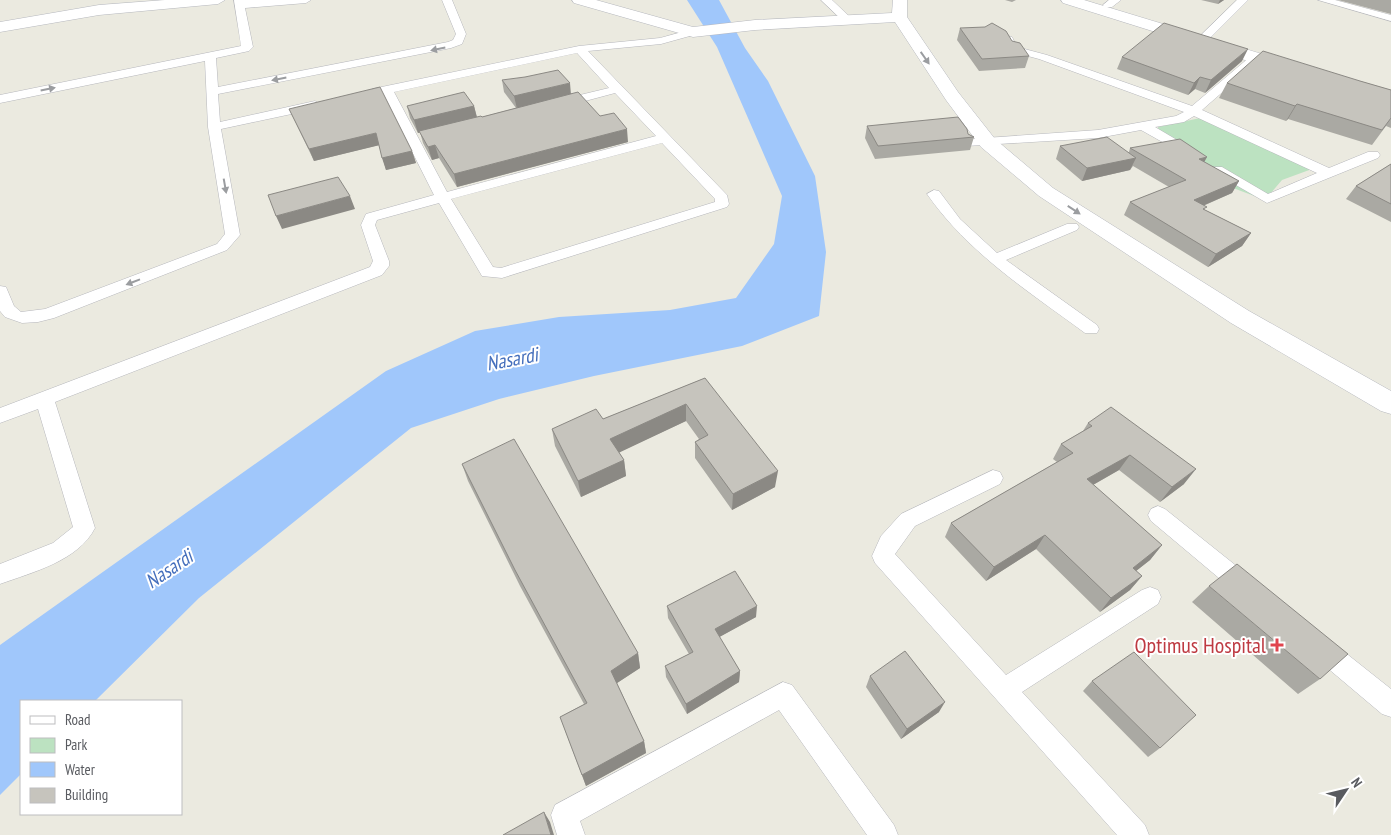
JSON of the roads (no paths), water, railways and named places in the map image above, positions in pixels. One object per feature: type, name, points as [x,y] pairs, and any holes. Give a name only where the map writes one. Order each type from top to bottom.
[{"type":"street","points":[[0,27],[100,10],[218,0]]},
{"type":"street","points":[[0,100],[240,51],[247,47],[240,3],[306,0]]},
{"type":"street","points":[[212,92],[451,45],[458,42],[461,34],[447,0]]},
{"type":"street","points":[[579,0],[694,32]]},
{"type":"street","points":[[826,0],[847,19]]},
{"type":"street","points":[[1068,0],[1203,38],[1309,70],[1255,58],[1203,38],[1112,3],[1090,0]]},
{"type":"street","points":[[1203,38],[1243,0]]},
{"type":"street","points":[[1322,0],[1391,18]]},
{"type":"street","points":[[368,94],[579,49],[661,41],[694,32],[755,25],[847,19],[891,9]]},
{"type":"street","points":[[891,9],[894,42]]},
{"type":"street","points":[[891,9],[979,143],[1046,192],[1240,317],[1391,404]]},
{"type":"street","points":[[1000,34],[1008,39],[1013,49],[1043,57],[1194,111],[1328,173]]},
{"type":"street","points":[[387,90],[418,139],[443,198],[488,272],[502,273],[722,204],[722,198],[579,49]]},
{"type":"street","points":[[0,292],[4,308],[10,314],[24,317],[39,316],[222,247],[233,235],[214,128],[210,57]]},
{"type":"street","points":[[979,143],[1098,134],[1180,119],[1194,111],[1255,58]]},
{"type":"street","points":[[925,87],[1032,197],[1072,227],[1175,289],[1240,317]]},
{"type":"street","points":[[544,108],[618,89]]},
{"type":"street","points":[[214,128],[330,102]]},
{"type":"street","points":[[1143,126],[1267,199],[1373,155]]},
{"type":"street","points":[[0,416],[376,271],[381,266],[381,261],[368,226],[371,218],[665,138]]},
{"type":"street","points":[[934,194],[955,222],[995,259],[1092,330]]},
{"type":"street","points":[[995,259],[1072,227]]},
{"type":"street","points":[[0,574],[68,546],[82,534],[84,528],[45,400]]},
{"type":"street","points":[[993,478],[908,520],[889,542],[883,556],[1135,835]]},
{"type":"street","points":[[1158,515],[1263,601]]},
{"type":"street","points":[[1004,690],[1150,597]]},
{"type":"street","points":[[1301,632],[1391,705]]},
{"type":"street","points":[[571,835],[565,815],[783,694],[884,835]]},
{"type":"water","name":"Nasardi","points":[[687,0],[719,0],[745,48],[768,81],[815,176],[826,252],[819,316],[742,346],[594,376],[499,399],[411,428],[199,598],[96,700],[20,700],[20,775],[0,795],[0,645],[386,371],[475,331],[559,317],[670,310],[736,298],[774,244],[782,196],[717,47]]},
{"type":"place","name":"Optimus Hospital","points":[[1277,645]]}]
